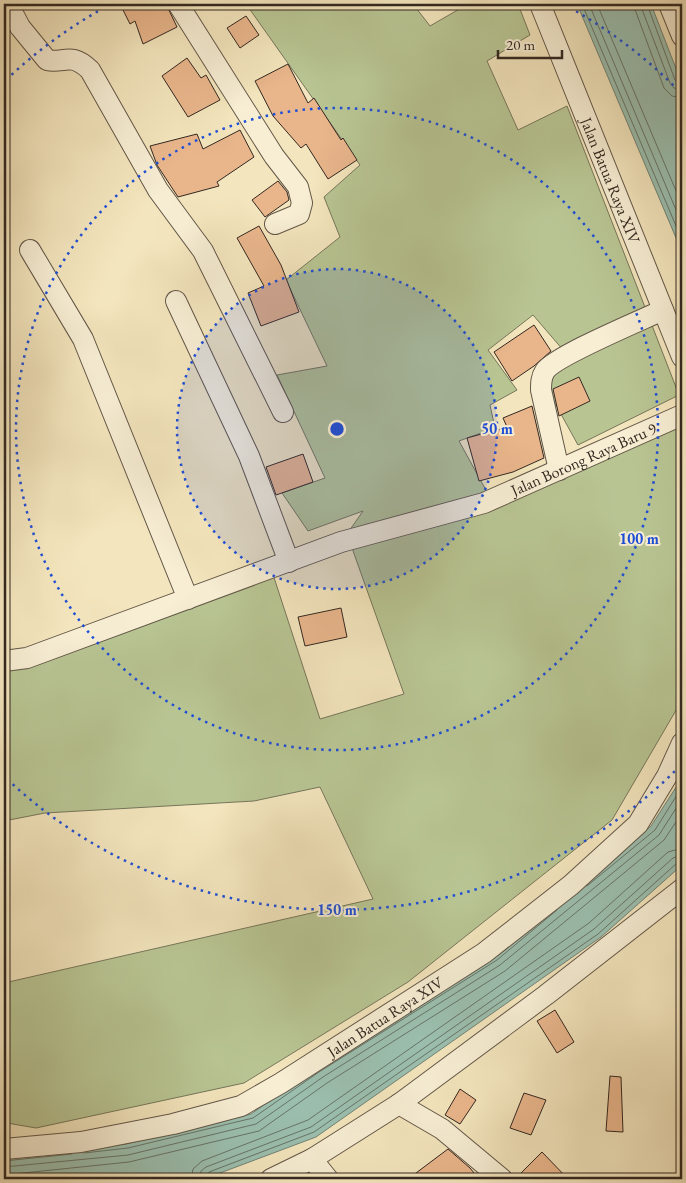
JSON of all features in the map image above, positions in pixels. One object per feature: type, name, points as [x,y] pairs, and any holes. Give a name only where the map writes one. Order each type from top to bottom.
[{"type":"street","points":[[8,4],[20,27],[47,60],[67,59],[77,61],[90,70],[158,190],[203,251],[283,412]]},
{"type":"street","points":[[178,4],[274,156],[298,187],[302,203],[300,214],[275,224]]},
{"type":"street","name":"Jalan Batua Raya XIV","points":[[540,4],[682,357]]},
{"type":"street","points":[[669,4],[682,36]]},
{"type":"street","points":[[30,250],[83,339],[188,599]]},
{"type":"street","points":[[176,301],[249,456],[289,562]]},
{"type":"street","points":[[559,470],[541,390],[541,378],[545,370],[568,355],[664,310]]},
{"type":"street","name":"Jalan Borong Raya Baru 9","points":[[4,661],[28,658],[341,542],[484,503],[682,415]]},
{"type":"street","name":"Jalan Batua Raya XIV","points":[[4,1149],[81,1142],[173,1124],[241,1106],[281,1083],[484,953],[571,885],[638,824],[667,776],[682,742]]},
{"type":"street","points":[[271,1179],[312,1159],[399,1104],[546,995],[682,889]]},
{"type":"street","points":[[399,1104],[442,1129],[502,1179]]},
{"type":"street","points":[[312,1159],[328,1179]]},
{"type":"green space","points":[[246,4],[413,4],[430,26],[468,4],[518,4],[530,35],[487,61],[518,130],[567,106],[679,395],[578,445],[540,376],[570,358],[533,315],[488,350],[517,390],[490,405],[495,428],[459,441],[487,492],[682,420],[682,700],[612,820],[408,982],[244,1083],[36,1128],[7,1123],[4,1114],[4,983],[373,899],[320,787],[254,801],[45,813],[4,821],[4,656],[268,559],[320,719],[404,694],[347,534],[363,511],[308,531],[282,493],[325,478],[277,375],[327,366],[286,280],[340,237],[324,197],[360,165]]},
{"type":"water","points":[[577,4],[651,4],[682,84],[682,252]]},
{"type":"water","points":[[682,778],[682,865],[601,937],[316,1137],[204,1179],[4,1179],[4,1156],[126,1144],[251,1114],[316,1068],[494,956],[651,826]]},
{"type":"building","points":[[120,4],[166,4],[177,27],[143,44],[135,21],[130,24]]},
{"type":"building","points":[[246,16],[259,35],[240,48],[227,28]]},
{"type":"building","points":[[187,58],[201,78],[206,75],[220,100],[188,117],[162,76]]},
{"type":"building","points":[[288,64],[308,103],[314,98],[341,140],[343,138],[357,160],[328,179],[306,144],[301,148],[273,116],[255,81]]},
{"type":"building","points":[[240,130],[254,157],[217,182],[219,186],[178,197],[157,165],[150,146],[197,134],[203,149]]},
{"type":"building","points":[[278,181],[287,192],[289,200],[265,217],[252,200]]},
{"type":"building","points":[[259,226],[281,265],[299,312],[261,326],[248,293],[264,286],[237,238]]},
{"type":"building","points":[[534,325],[551,351],[534,366],[512,381],[494,352]]},
{"type":"building","points":[[579,377],[590,401],[559,416],[553,389]]},
{"type":"building","points":[[532,406],[544,458],[513,472],[479,481],[467,438],[507,427],[503,418]]},
{"type":"building","points":[[303,454],[313,482],[276,495],[266,467]]},
{"type":"building","points":[[341,608],[347,637],[305,646],[298,617]]},
{"type":"building","points":[[555,1010],[574,1042],[557,1053],[537,1021]]},
{"type":"building","points":[[610,1076],[621,1077],[623,1132],[606,1131]]},
{"type":"building","points":[[460,1089],[476,1100],[460,1124],[445,1115]]},
{"type":"building","points":[[524,1093],[546,1100],[531,1135],[510,1128]]},
{"type":"building","points":[[448,1149],[470,1168],[479,1179],[408,1179]]},
{"type":"building","points":[[542,1152],[568,1179],[515,1179]]}]
